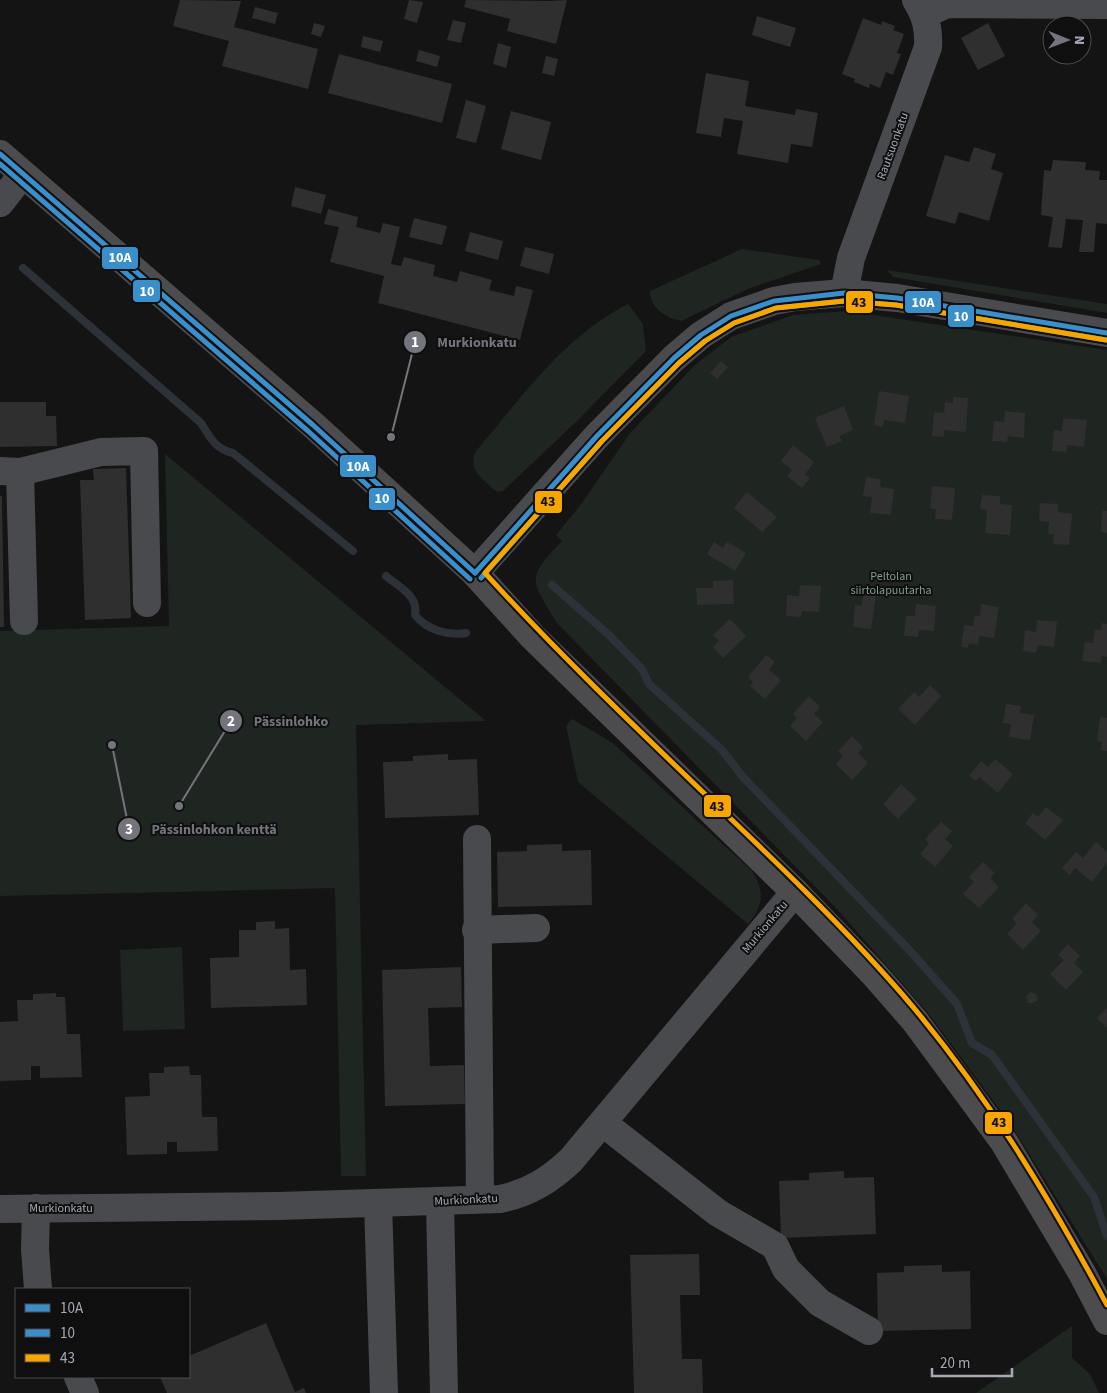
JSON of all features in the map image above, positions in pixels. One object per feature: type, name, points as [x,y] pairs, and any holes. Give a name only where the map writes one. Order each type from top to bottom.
[{"type":"main road","points":[[0,154],[313,425],[475,573],[533,637],[795,892],[880,981],[915,1021],[962,1082],[1004,1142],[1082,1274],[1107,1321]]},
{"type":"street","points":[[920,7],[947,4],[1107,5]]},
{"type":"street","name":"Rautsuonkatu","points":[[844,293],[851,258],[923,65],[928,33],[920,7]]},
{"type":"street","points":[[0,203],[22,175]]},
{"type":"street","points":[[475,573],[597,436],[674,358],[701,335],[731,316],[774,301],[819,293],[844,293],[897,298],[1107,333]]},
{"type":"street","points":[[24,621],[10,471],[101,452],[144,451],[147,603]]},
{"type":"street","points":[[477,839],[476,930],[480,1200]]},
{"type":"street","name":"Murkionkatu","points":[[0,1208],[378,1204],[480,1200],[524,1193],[553,1177],[572,1160],[795,892]]},
{"type":"street","points":[[476,930],[536,928]]},
{"type":"street","points":[[603,1123],[718,1213],[775,1246],[786,1269],[820,1303],[868,1331]]},
{"type":"street","points":[[440,1202],[444,1393]]},
{"type":"street","points":[[378,1204],[384,1393]]},
{"type":"street","points":[[36,1208],[35,1249],[38,1288]]},
{"type":"street","points":[[78,1378],[85,1393]]},
{"type":"green space","points":[[742,249],[819,260],[821,264],[750,288],[681,321],[665,315],[656,307],[650,291]]},
{"type":"green space","points":[[887,270],[1107,304],[1107,313],[893,277]]},
{"type":"green space","points":[[628,304],[643,324],[646,351],[577,421],[503,491],[498,492],[494,490],[477,473],[473,463],[476,451],[527,389],[564,350],[605,317]]},
{"type":"green space","name":"Peltolan siirtolapuutarha","points":[[847,311],[1107,350],[1107,1279],[1011,1125],[929,1014],[837,909],[557,623],[537,588],[537,572],[562,541],[556,535],[582,503],[630,433],[695,365],[731,337],[793,315]]},
{"type":"green space","points":[[165,454],[486,721],[356,725],[366,1176],[341,1176],[335,888],[0,896],[0,631],[169,626]]},
{"type":"green space","points":[[572,719],[613,743],[753,872],[759,886],[761,899],[757,911],[748,924],[578,782],[566,726]]},
{"type":"green space","points":[[182,947],[185,1029],[123,1031],[120,950]]},
{"type":"green space","points":[[1072,1326],[1072,1358],[1090,1374],[1099,1393],[976,1393]]},
{"type":"building","points":[[180,0],[241,1],[234,27],[318,49],[308,89],[222,66],[229,41],[173,26]]},
{"type":"building","points":[[409,0],[423,2],[417,23],[404,19]]},
{"type":"building","points":[[466,0],[567,0],[556,44],[507,31],[510,19],[464,7]]},
{"type":"building","points":[[255,7],[278,13],[275,24],[252,18]]},
{"type":"building","points":[[757,16],[796,28],[790,47],[752,35]]},
{"type":"building","points":[[863,18],[881,25],[882,21],[895,26],[893,30],[904,34],[897,53],[901,54],[893,75],[886,72],[880,88],[870,84],[869,88],[854,82],[855,79],[842,74]]},
{"type":"building","points":[[453,20],[466,23],[461,43],[447,40]]},
{"type":"building","points":[[314,23],[325,26],[321,37],[311,34]]},
{"type":"building","points":[[988,23],[1005,56],[978,70],[961,38]]},
{"type":"building","points":[[363,36],[383,41],[380,52],[361,47]]},
{"type":"building","points":[[498,43],[511,47],[506,68],[493,64]]},
{"type":"building","points":[[419,50],[440,56],[437,67],[416,61]]},
{"type":"building","points":[[339,54],[452,84],[442,123],[328,93]]},
{"type":"building","points":[[546,56],[558,59],[554,76],[542,73]]},
{"type":"building","points":[[706,73],[749,81],[745,106],[795,115],[796,109],[818,113],[812,147],[791,144],[788,163],[737,154],[743,121],[724,118],[721,137],[696,133]]},
{"type":"building","points":[[466,100],[486,106],[476,143],[456,138]]},
{"type":"building","points":[[511,111],[551,122],[541,160],[501,149]]},
{"type":"building","points":[[974,147],[996,154],[991,169],[1003,173],[989,221],[959,212],[955,224],[926,216],[945,155],[969,162]]},
{"type":"building","points":[[1053,160],[1086,162],[1085,170],[1100,171],[1099,180],[1107,180],[1107,224],[1096,223],[1094,252],[1079,252],[1083,220],[1066,219],[1062,248],[1048,247],[1053,217],[1041,215],[1044,170],[1051,171]]},
{"type":"building","points":[[295,187],[326,195],[321,214],[291,206]]},
{"type":"building","points":[[328,209],[358,217],[356,227],[380,233],[383,223],[400,227],[391,264],[401,266],[404,257],[435,265],[433,276],[457,282],[460,271],[492,280],[489,290],[514,296],[516,286],[533,290],[520,340],[378,303],[384,276],[330,262],[339,227],[324,224]]},
{"type":"building","points":[[414,218],[447,226],[442,245],[409,237]]},
{"type":"building","points":[[470,232],[503,241],[498,260],[465,251]]},
{"type":"building","points":[[525,247],[554,254],[549,274],[520,266]]},
{"type":"building","points":[[721,361],[728,367],[717,379],[710,373]]},
{"type":"building","points":[[879,391],[909,396],[905,423],[884,420],[883,427],[874,425]]},
{"type":"building","points":[[953,397],[968,398],[966,432],[944,430],[944,437],[932,436],[934,412],[944,413],[945,402],[953,403]]},
{"type":"building","points":[[0,402],[46,402],[46,416],[56,416],[57,446],[0,447]]},
{"type":"building","points":[[844,406],[853,430],[839,436],[842,441],[827,447],[815,418]]},
{"type":"building","points":[[1005,411],[1025,413],[1024,438],[1008,436],[1007,442],[992,441],[994,421],[1004,422]]},
{"type":"building","points":[[1063,418],[1087,420],[1084,447],[1067,445],[1066,452],[1052,451],[1054,430],[1062,431]]},
{"type":"building","points":[[793,445],[814,462],[805,474],[810,478],[802,488],[787,476],[792,470],[781,461]]},
{"type":"building","points":[[126,468],[131,618],[85,620],[80,480],[94,480],[93,469]]},
{"type":"building","points":[[866,477],[881,479],[880,487],[894,489],[891,515],[870,513],[872,497],[863,496]]},
{"type":"building","points":[[932,486],[955,488],[952,520],[935,519],[936,509],[930,509]]},
{"type":"building","points":[[747,492],[777,517],[762,532],[734,508]]},
{"type":"building","points":[[982,495],[1000,496],[1000,504],[1012,505],[1010,535],[985,533],[987,510],[980,509]]},
{"type":"building","points":[[0,496],[2,496],[4,627],[0,627]]},
{"type":"building","points":[[1040,503],[1058,504],[1058,512],[1072,514],[1069,545],[1053,544],[1054,534],[1048,534],[1049,522],[1039,521]]},
{"type":"building","points":[[1102,511],[1107,511],[1107,533],[1101,532]]},
{"type":"building","points":[[714,542],[723,548],[727,542],[746,553],[735,571],[707,554]]},
{"type":"building","points":[[733,580],[734,604],[697,605],[696,588],[713,588],[713,581]]},
{"type":"building","points":[[800,585],[821,586],[819,612],[802,611],[801,617],[786,616],[787,595],[799,596]]},
{"type":"building","points":[[863,595],[876,596],[871,629],[853,627],[855,605],[862,606]]},
{"type":"building","points":[[916,604],[936,606],[934,631],[919,630],[918,637],[904,636],[906,616],[915,616]]},
{"type":"building","points":[[981,604],[999,607],[994,638],[979,636],[978,645],[969,643],[968,648],[961,647],[964,625],[973,626],[975,615],[980,616]]},
{"type":"building","points":[[730,619],[746,636],[723,658],[713,647],[719,641],[713,635]]},
{"type":"building","points":[[1037,620],[1057,622],[1054,647],[1038,645],[1036,653],[1023,651],[1025,630],[1036,632]]},
{"type":"building","points":[[1102,623],[1107,624],[1107,657],[1102,656],[1101,663],[1082,661],[1085,642],[1093,643],[1095,630],[1101,630]]},
{"type":"building","points":[[766,655],[775,662],[769,670],[781,680],[765,699],[750,686],[753,682],[748,677]]},
{"type":"building","points":[[930,685],[941,696],[915,725],[898,709],[914,692],[919,697]]},
{"type":"building","points":[[809,696],[820,707],[814,714],[823,722],[806,741],[790,726],[797,718],[793,714]]},
{"type":"building","points":[[1006,704],[1021,706],[1020,713],[1034,715],[1030,740],[1009,737],[1011,724],[1003,723]]},
{"type":"building","points":[[1100,717],[1107,718],[1107,751],[1101,750],[1102,742],[1097,741]]},
{"type":"building","points":[[852,736],[863,747],[858,753],[868,763],[852,780],[836,764],[843,756],[838,751]]},
{"type":"building","points":[[448,754],[448,760],[477,759],[479,815],[385,818],[383,762],[413,761],[413,756]]},
{"type":"building","points":[[995,759],[1013,774],[998,793],[979,777],[976,781],[969,776],[981,761],[988,767]]},
{"type":"building","points":[[901,784],[917,799],[898,819],[883,804]]},
{"type":"building","points":[[1046,807],[1063,820],[1045,840],[1025,823],[1033,813],[1038,817]]},
{"type":"building","points":[[941,822],[952,831],[945,839],[953,846],[935,867],[920,854],[929,843],[925,839]]},
{"type":"building","points":[[1096,842],[1107,852],[1107,863],[1092,882],[1075,868],[1070,875],[1062,868],[1076,852],[1083,858]]},
{"type":"building","points":[[562,844],[562,851],[591,850],[592,905],[498,907],[497,852],[527,851],[527,845]]},
{"type":"building","points":[[983,862],[995,873],[990,878],[999,887],[979,908],[963,894],[974,882],[969,877]]},
{"type":"building","points":[[1026,903],[1038,915],[1032,922],[1041,931],[1023,950],[1007,934],[1017,923],[1012,919]]},
{"type":"building","points":[[275,921],[275,929],[289,928],[290,970],[306,969],[307,1005],[211,1008],[210,958],[239,957],[239,930],[256,930],[256,922]]},
{"type":"building","points":[[1068,944],[1080,956],[1074,963],[1083,972],[1066,990],[1050,974],[1064,960],[1058,955]]},
{"type":"building","points":[[461,967],[462,1007],[428,1008],[430,1066],[464,1065],[465,1104],[385,1106],[382,970]]},
{"type":"building","points":[[1030,992],[1036,994],[1038,1000],[1033,1003],[1028,1003],[1026,997]]},
{"type":"building","points":[[56,993],[56,997],[65,997],[67,1034],[80,1034],[82,1077],[40,1078],[40,1066],[31,1066],[31,1080],[0,1081],[0,1022],[18,1021],[17,1000],[33,1000],[33,994]]},
{"type":"building","points":[[1107,1008],[1107,1028],[1097,1018]]},
{"type":"building","points":[[189,1066],[190,1075],[201,1075],[202,1117],[217,1117],[218,1151],[177,1152],[177,1142],[167,1142],[167,1154],[127,1155],[125,1097],[150,1096],[149,1073],[164,1073],[164,1067]]},
{"type":"building","points":[[844,1171],[844,1178],[874,1177],[876,1234],[781,1238],[779,1181],[809,1180],[809,1173]]},
{"type":"building","points":[[699,1254],[700,1295],[680,1295],[682,1359],[702,1359],[703,1393],[634,1393],[630,1255]]},
{"type":"building","points":[[942,1265],[942,1272],[970,1271],[971,1329],[878,1331],[877,1273],[904,1272],[904,1266]]},
{"type":"building","points":[[266,1323],[295,1392],[304,1388],[306,1393],[167,1393],[160,1378],[190,1378],[190,1356]]},
{"type":"waterway","points":[[23,268],[201,423],[210,438],[217,445],[233,453],[353,551]]},
{"type":"waterway","points":[[386,576],[407,592],[414,602],[415,615],[426,625],[445,633],[466,633]]},
{"type":"waterway","points":[[552,585],[610,636],[642,669],[649,684],[722,750],[743,777],[912,953],[957,1004],[972,1043],[992,1055],[1094,1197],[1107,1236]]},
{"type":"transit line","name":"10A","points":[[0,154],[313,425],[475,573]]},
{"type":"transit line","name":"10","points":[[0,164],[308,431],[470,579]]},
{"type":"transit line","name":"10A","points":[[475,573],[597,436],[674,358],[701,335],[731,316],[774,301],[844,293],[897,298],[1107,333]]},
{"type":"transit line","name":"10","points":[[481,578],[602,441],[679,363],[705,341],[734,323],[776,308],[844,301],[896,305],[1106,340]]},
{"type":"transit line","name":"43","points":[[1106,340],[896,305],[844,301],[776,308],[734,323],[705,341],[679,363],[602,441],[485,573],[595,687],[807,893],[902,994],[960,1067],[1013,1144],[1038,1183],[1107,1305]]},
{"type":"place","name":"Murkionkatu","points":[[391,437]]},
{"type":"place","name":"Pässinlohkon kenttä","points":[[112,745]]},
{"type":"place","name":"Pässinlohko","points":[[179,806]]}]
